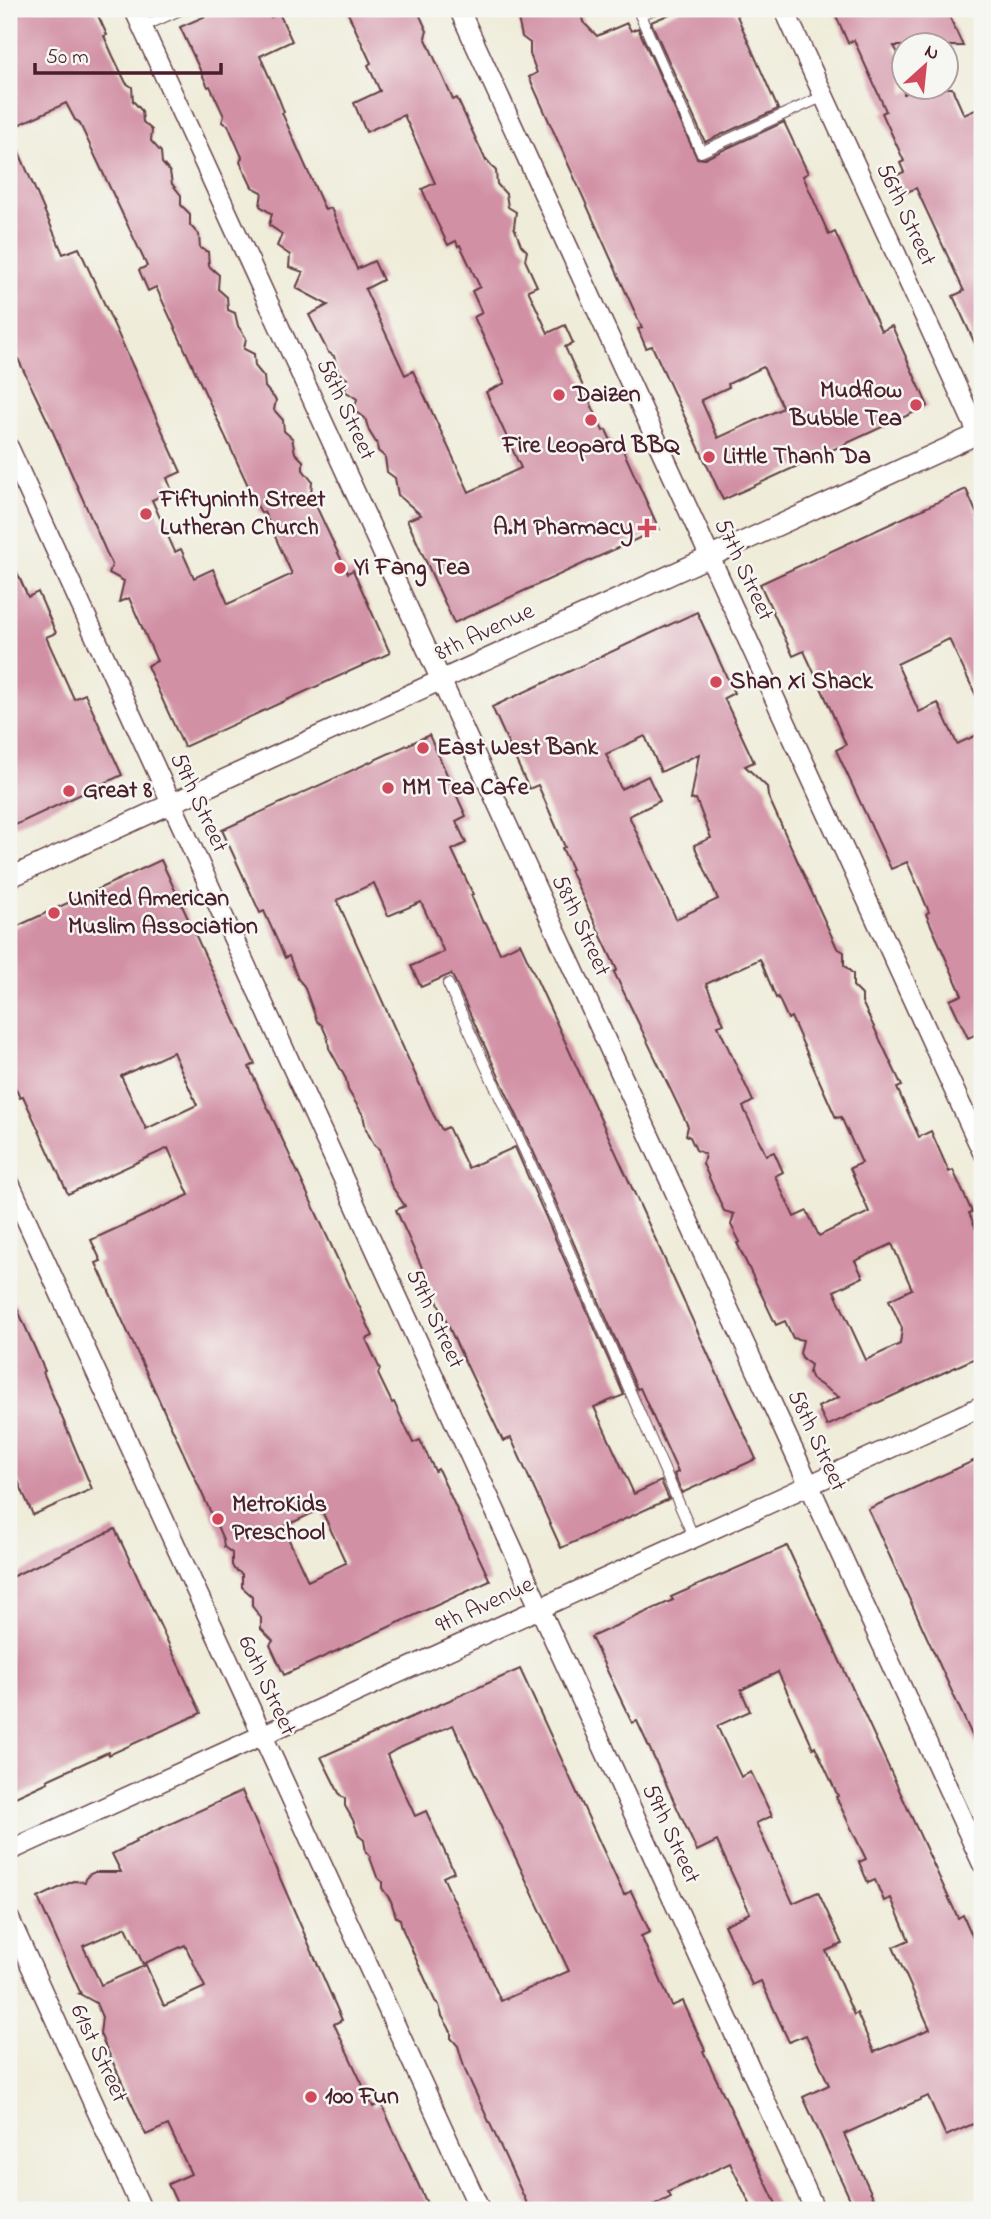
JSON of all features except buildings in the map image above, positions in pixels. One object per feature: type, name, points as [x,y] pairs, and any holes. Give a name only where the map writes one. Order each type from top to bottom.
[{"type":"street","name":"57th Street","points":[[459,9],[982,1152]]},
{"type":"street","name":"56th Street","points":[[784,9],[981,436]]},
{"type":"street","name":"58th Street","points":[[138,18],[982,1863]]},
{"type":"street","name":"8th Avenue","points":[[9,878],[981,436]]},
{"type":"street","name":"59th Street","points":[[9,448],[815,2210]]},
{"type":"street","name":"60th Street","points":[[9,1182],[480,2210]]},
{"type":"street","name":"9th Avenue","points":[[9,1851],[982,1406]]},
{"type":"street","name":"61st Street","points":[[9,1918],[142,2210]]},
{"type":"lane","points":[[138,18],[182,9]]},
{"type":"lane","points":[[655,9],[640,15],[701,152],[824,96]]},
{"type":"lane","points":[[448,984],[538,1180],[694,1538]]},
{"type":"place","name":"Daizen","points":[[559,395]]},
{"type":"place","name":"Mudflow Bubble Tea","points":[[916,405]]},
{"type":"place","name":"Fire Leopard BBQ","points":[[591,420]]},
{"type":"place","name":"Little Thanh Da","points":[[709,457]]},
{"type":"place","name":"Fiftyninth Street Lutheran Church","points":[[146,514]]},
{"type":"place","name":"A.M Pharmacy","points":[[647,528]]},
{"type":"place","name":"Yi Fang Tea","points":[[340,568]]},
{"type":"place","name":"Shan Xi Shack","points":[[716,682]]},
{"type":"place","name":"East West Bank","points":[[423,748]]},
{"type":"place","name":"MM Tea Cafe","points":[[388,788]]},
{"type":"place","name":"Great 8","points":[[69,791]]},
{"type":"place","name":"United American Muslim Association","points":[[54,913]]},
{"type":"place","name":"MetroKids Preschool","points":[[218,1519]]},
{"type":"place","name":"100 Fun","points":[[311,2097]]}]
